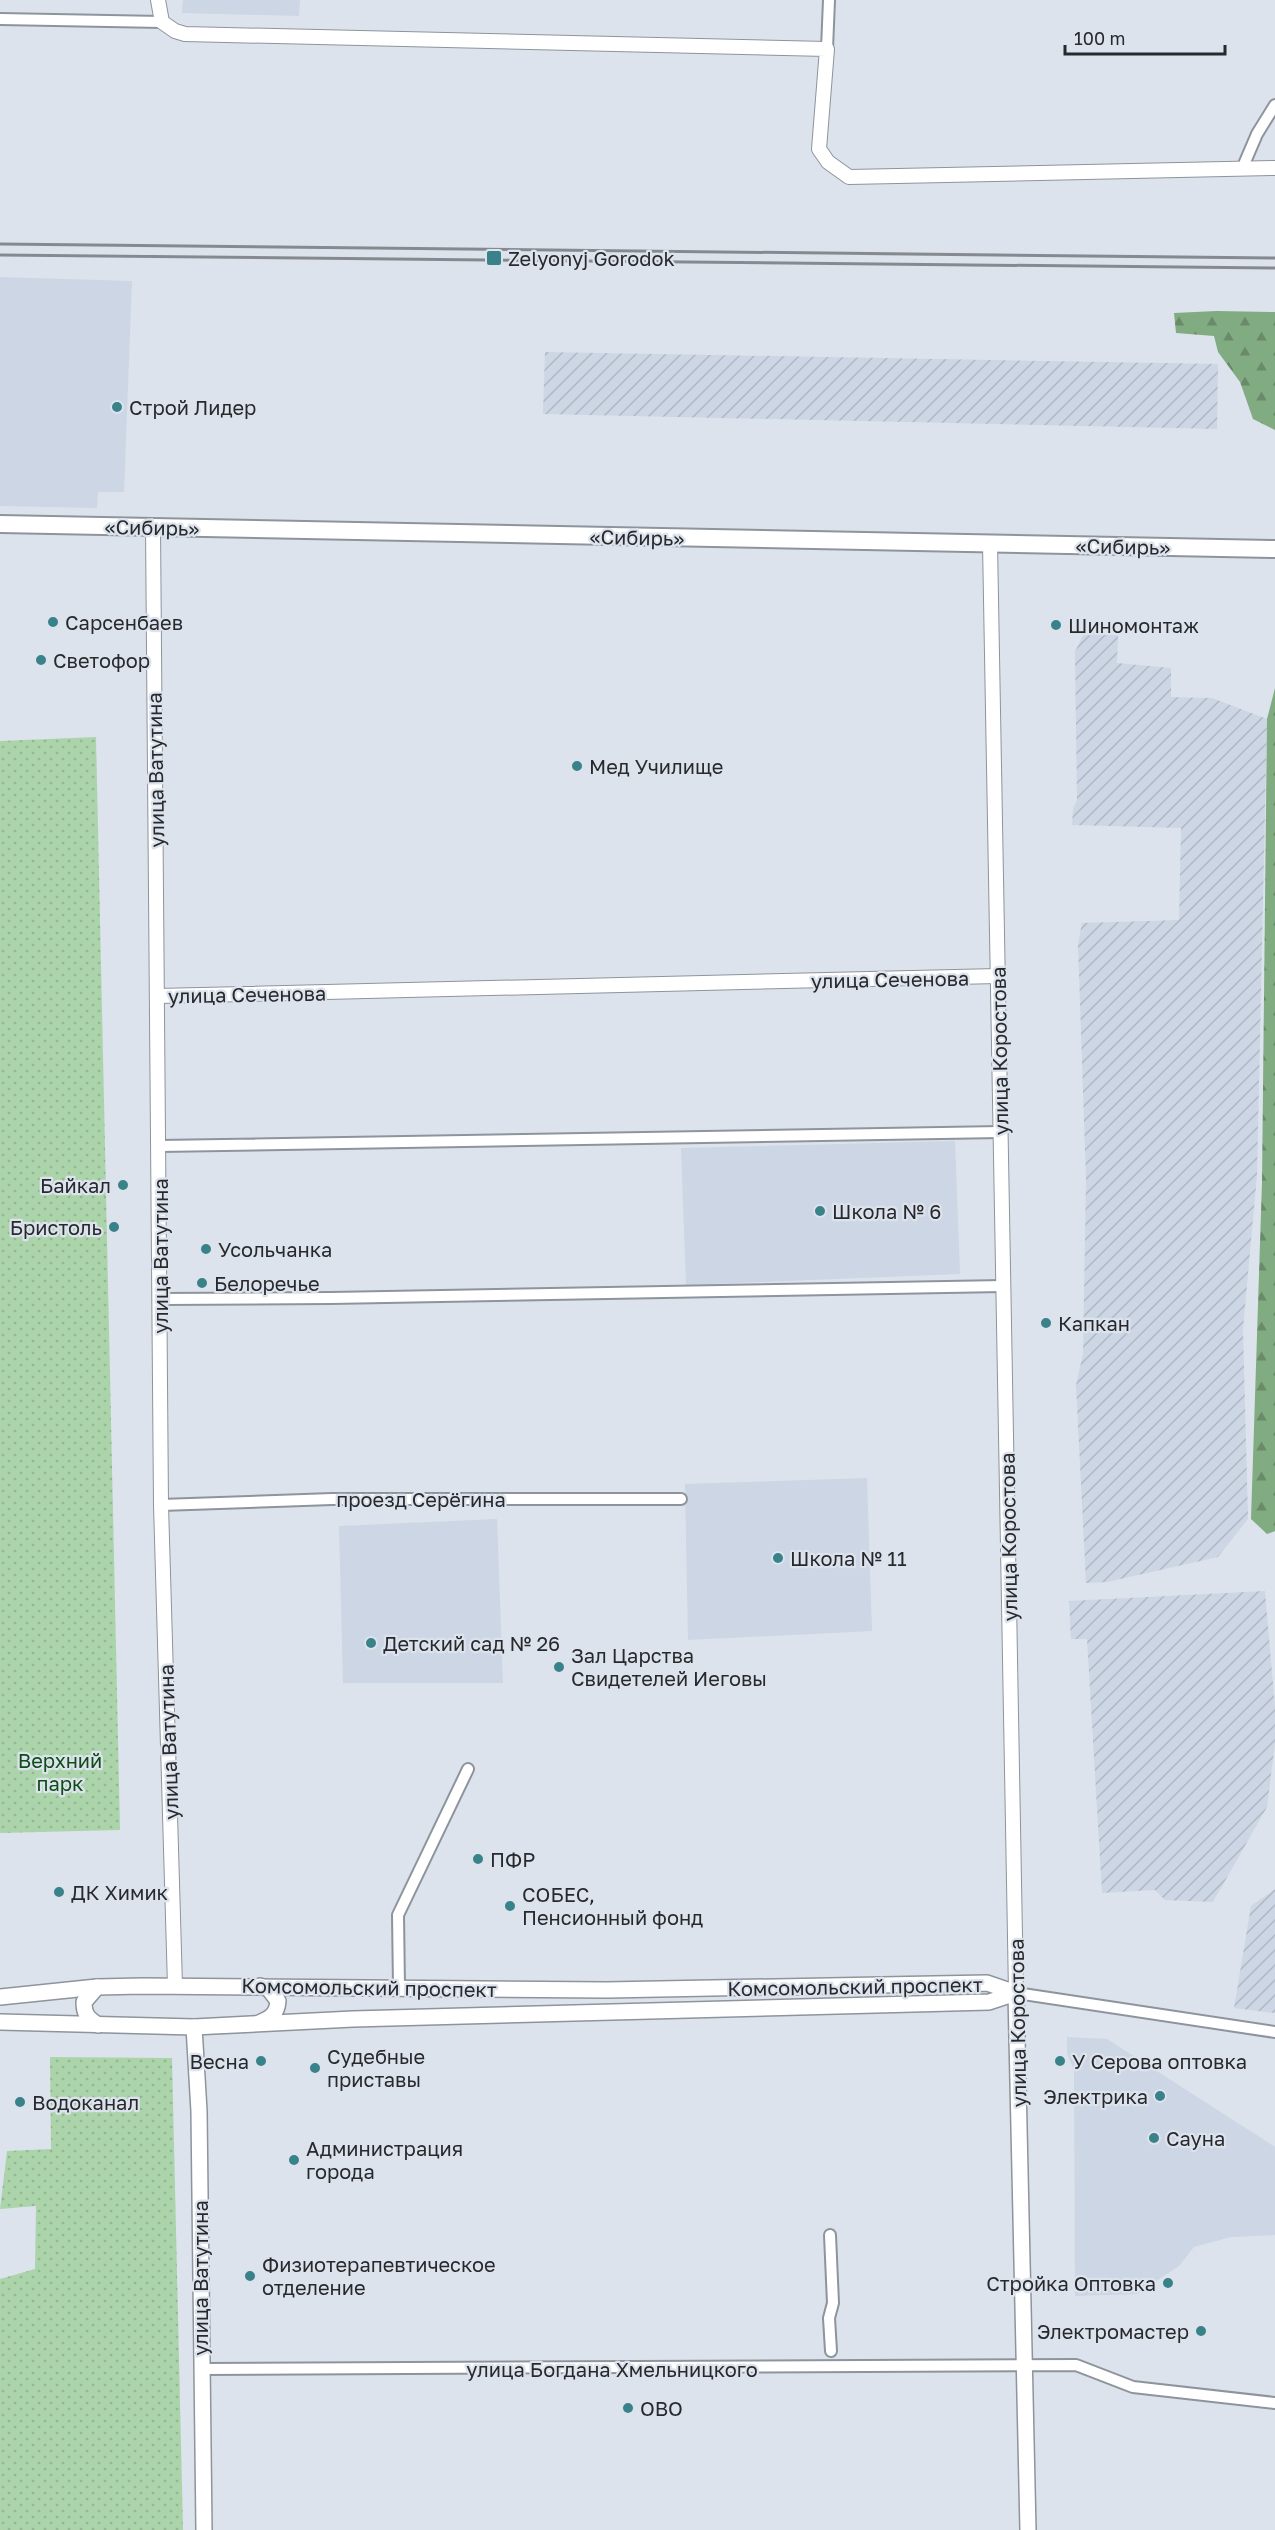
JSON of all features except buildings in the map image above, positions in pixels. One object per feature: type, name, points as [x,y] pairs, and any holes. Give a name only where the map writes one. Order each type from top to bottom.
[{"type":"main road","name":"«Сибирь»","points":[[0,524],[1275,549]]},
{"type":"main road","name":"Комсомольский проспект","points":[[0,1997],[97,1987],[175,1986],[607,1990],[987,1983],[1016,1993]]},
{"type":"main road","points":[[259,2024],[271,2018],[278,2010],[278,2001],[269,1989],[260,1986]]},
{"type":"main road","points":[[97,1987],[84,2002],[84,2011],[88,2018],[98,2025]]},
{"type":"main road","name":"Комсомольский проспект","points":[[0,2022],[194,2027],[989,2002],[1016,1993]]},
{"type":"main road","name":"улица Коростова","points":[[1016,1993],[1028,2530]]},
{"type":"main road","name":"улица Ватутина","points":[[194,2027],[199,2111],[204,2530]]},
{"type":"street","points":[[829,0],[819,149],[828,162],[849,177],[1275,168]]},
{"type":"street","points":[[0,19],[160,10],[175,31],[185,34],[827,49]]},
{"type":"street","points":[[1242,169],[1257,134],[1275,105]]},
{"type":"street","name":"улица Ватутина","points":[[153,527],[161,1505],[175,1986]]},
{"type":"street","name":"улица Коростова","points":[[990,543],[1016,1993]]},
{"type":"street","name":"улица Сеченова","points":[[158,996],[998,976]]},
{"type":"street","points":[[159,1146],[1001,1131]]},
{"type":"street","points":[[160,1299],[1003,1286]]},
{"type":"street","name":"проезд Серёгина","points":[[161,1505],[332,1499],[681,1499]]},
{"type":"street","points":[[399,1987],[398,1914],[468,1769]]},
{"type":"street","points":[[1016,1993],[1275,2032]]},
{"type":"street","points":[[830,2235],[833,2303],[830,2318],[831,2351]]},
{"type":"street","name":"улица Богдана Хмельницкого","points":[[201,2369],[733,2365],[744,2369],[925,2364],[1076,2366],[1133,2387],[1275,2403]]},
{"type":"shaded area","points":[[183,0],[300,0],[299,16],[182,13]]},
{"type":"shaded area","points":[[0,277],[132,281],[124,492],[98,492],[97,508],[0,506]]},
{"type":"shaded area","points":[[545,352],[1218,364],[1217,429],[543,414]]},
{"type":"shaded area","points":[[1089,622],[1104,635],[1118,635],[1117,663],[1171,668],[1171,697],[1212,698],[1267,719],[1257,1175],[1243,1329],[1248,1519],[1218,1557],[1107,1582],[1086,1583],[1076,1385],[1083,1354],[1086,1180],[1078,944],[1082,923],[1179,920],[1181,828],[1072,825],[1073,809],[1077,800],[1075,652]]},
{"type":"shaded area","name":"Школа № 6","points":[[955,1141],[960,1274],[686,1285],[681,1148]]},
{"type":"shaded area","name":"Школа № 11","points":[[867,1478],[872,1631],[688,1640],[685,1484]]},
{"type":"shaded area","points":[[497,1519],[503,1683],[343,1683],[339,1526]]},
{"type":"shaded area","points":[[1265,1591],[1275,1707],[1275,1743],[1267,1807],[1213,1902],[1165,1900],[1155,1890],[1102,1893],[1087,1639],[1071,1639],[1069,1601]]},
{"type":"shaded area","points":[[1275,1889],[1275,2013],[1234,2008],[1251,1906]]},
{"type":"shaded area","points":[[1067,2037],[1107,2039],[1275,2147],[1275,2235],[1231,2237],[1194,2247],[1179,2266],[1137,2294],[1075,2296],[1074,2071],[1067,2053]]},
{"type":"green space","points":[[1275,312],[1275,430],[1253,419],[1240,382],[1218,352],[1214,336],[1176,333],[1174,313]]},
{"type":"green space","points":[[1275,688],[1275,1531],[1267,1534],[1251,1519],[1262,1182],[1267,719]]},
{"type":"green space","name":"Верхний парк","points":[[96,737],[120,1830],[0,1833],[0,741]]},
{"type":"green space","points":[[50,2057],[172,2058],[183,2530],[0,2530],[0,2279],[35,2269],[36,2206],[0,2209],[7,2151],[51,2149]]},
{"type":"railway","points":[[0,244],[1275,258]]},
{"type":"railway","points":[[0,255],[1275,268]]},
{"type":"place","name":"Zelyonyj Gorodok","points":[[494,258]]},
{"type":"place","name":"Строй Лидер","points":[[117,407]]},
{"type":"place","name":"Сарсенбаев","points":[[53,622]]},
{"type":"place","name":"Шиномонтаж","points":[[1056,625]]},
{"type":"place","name":"Светофор","points":[[41,660]]},
{"type":"place","name":"Мед Училище","points":[[577,766]]},
{"type":"place","name":"Байкал","points":[[123,1185]]},
{"type":"place","name":"Школа № 6","points":[[820,1211]]},
{"type":"place","name":"Бристоль","points":[[114,1227]]},
{"type":"place","name":"Усольчанка","points":[[206,1249]]},
{"type":"place","name":"Белоречье","points":[[202,1283]]},
{"type":"place","name":"Капкан","points":[[1046,1323]]},
{"type":"place","name":"Школа № 11","points":[[778,1558]]},
{"type":"place","name":"Детский сад № 26","points":[[371,1643]]},
{"type":"place","name":"Зал Царства Свидетелей Иеговы","points":[[559,1667]]},
{"type":"place","name":"ПФР","points":[[478,1859]]},
{"type":"place","name":"ДК Химик","points":[[59,1892]]},
{"type":"place","name":"СОБЕС, Пенсионный фонд","points":[[510,1906]]},
{"type":"place","name":"Весна","points":[[261,2061]]},
{"type":"place","name":"У Серова оптовка","points":[[1060,2061]]},
{"type":"place","name":"Судебные приставы","points":[[315,2068]]},
{"type":"place","name":"Электрика","points":[[1160,2096]]},
{"type":"place","name":"Водоканал","points":[[20,2102]]},
{"type":"place","name":"Сауна","points":[[1154,2138]]},
{"type":"place","name":"Администрация города","points":[[294,2160]]},
{"type":"place","name":"Физиотерапевтическое отделение","points":[[250,2276]]},
{"type":"place","name":"Стройка Оптовка","points":[[1168,2283]]},
{"type":"place","name":"Электромастер","points":[[1201,2331]]},
{"type":"place","name":"ОВО","points":[[628,2408]]}]
